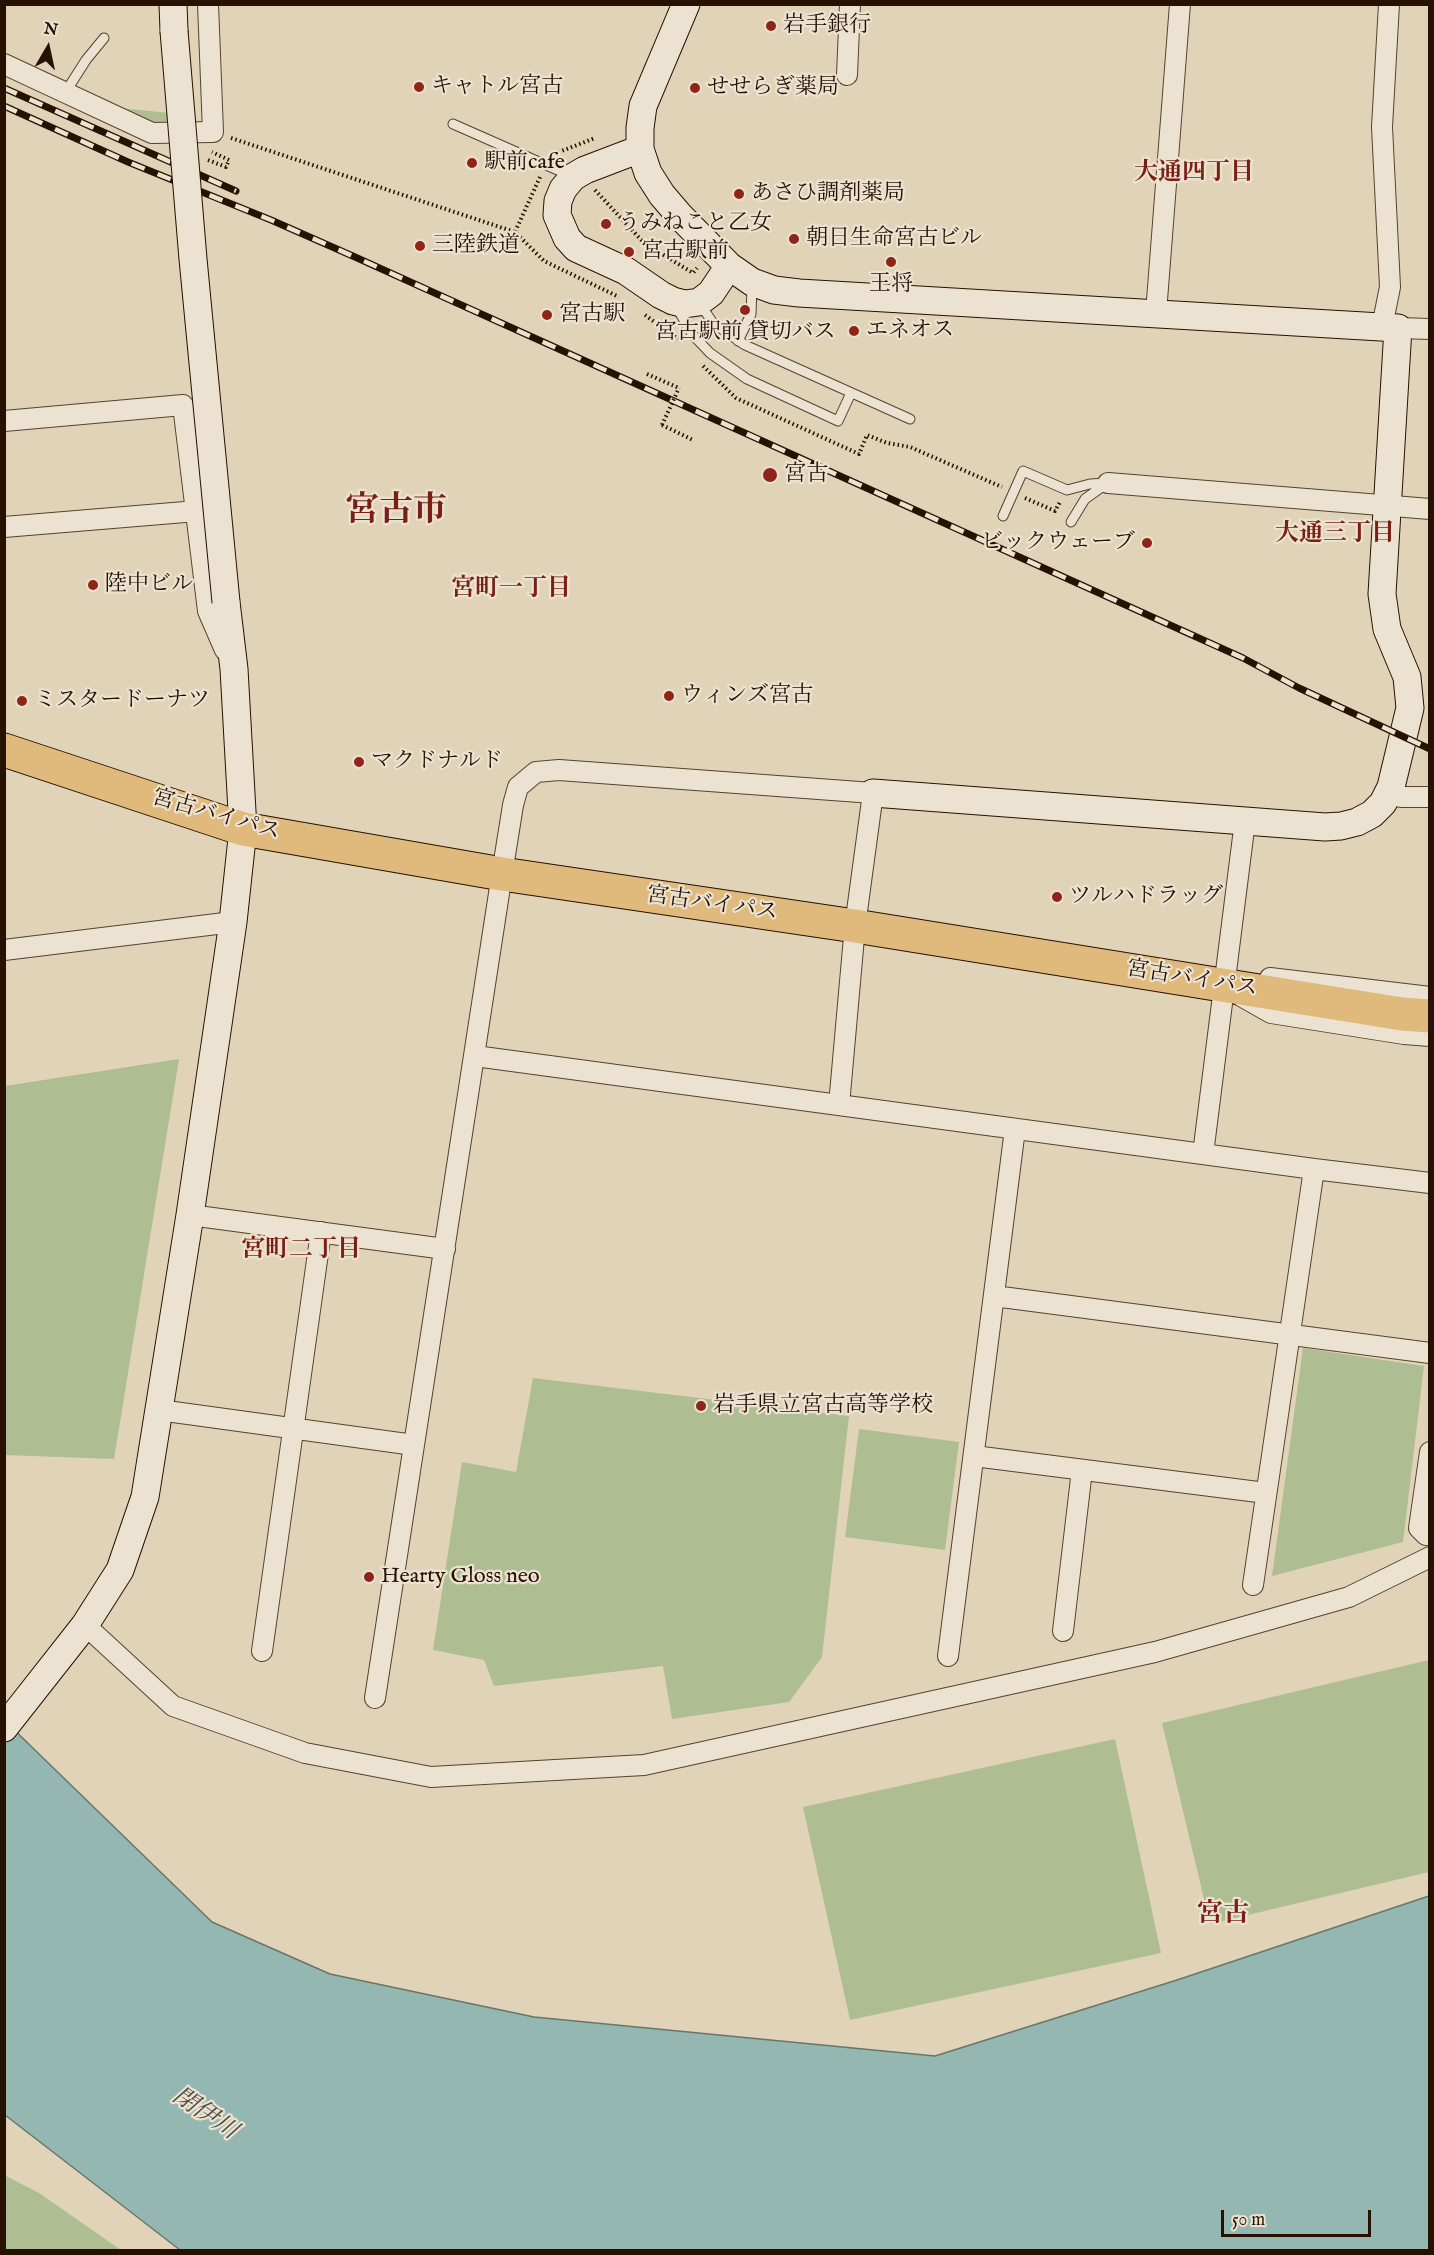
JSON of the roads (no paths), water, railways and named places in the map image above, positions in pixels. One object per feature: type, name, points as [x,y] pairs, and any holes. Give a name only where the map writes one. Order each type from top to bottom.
[{"type":"highway","name":"宮古バイパス","points":[[4,750],[243,828],[502,874],[855,926],[1402,1014],[1430,1016]]},
{"type":"street","points":[[4,64],[152,133],[213,132],[208,4]]},
{"type":"street","points":[[686,4],[643,106],[640,149],[648,173],[662,195],[721,258],[752,282],[774,290],[799,293],[1430,329]]},
{"type":"street","points":[[847,75],[850,4]]},
{"type":"street","points":[[1156,313],[1180,4]]},
{"type":"street","points":[[375,1698],[502,874],[518,787],[536,772],[559,770],[1245,821],[1341,826],[1357,822],[1372,814],[1383,803],[1396,769],[1410,708],[1407,677],[1387,630],[1382,594],[1390,287],[1382,127],[1389,4]]},
{"type":"street","points":[[4,1728],[85,1624],[120,1570],[145,1497],[190,1215],[233,922],[243,828],[234,669],[193,259],[174,18]]},
{"type":"street","points":[[640,149],[578,164],[558,201],[557,215],[567,238],[576,248],[626,271],[673,301],[685,304],[699,302],[711,293],[721,258]]},
{"type":"street","points":[[4,421],[183,405],[208,610],[234,669]]},
{"type":"street","points":[[1108,483],[1430,508]]},
{"type":"street","points":[[4,527],[197,511]]},
{"type":"street","points":[[840,1105],[855,926],[873,793]]},
{"type":"street","points":[[1387,795],[1430,797]]},
{"type":"street","points":[[1203,1154],[1245,821]]},
{"type":"street","points":[[4,950],[233,922]]},
{"type":"street","points":[[1223,986],[1273,977],[1430,997]]},
{"type":"street","points":[[1223,986],[1271,1013],[1430,1036]]},
{"type":"street","points":[[475,1056],[1430,1183]]},
{"type":"street","points":[[948,1656],[1016,1129]]},
{"type":"street","points":[[1253,1585],[1314,1169]]},
{"type":"street","points":[[190,1215],[445,1249]]},
{"type":"street","points":[[262,1651],[321,1232]]},
{"type":"street","points":[[994,1296],[1430,1353]]},
{"type":"street","points":[[159,1410],[414,1445]]},
{"type":"street","points":[[1430,1452],[1419,1528],[1426,1535],[1430,1533]]},
{"type":"street","points":[[974,1456],[1266,1493]]},
{"type":"street","points":[[1062,1631],[1082,1470]]},
{"type":"street","points":[[85,1624],[173,1706],[305,1753],[431,1777],[655,1763],[1155,1652],[1349,1597],[1430,1557]]},
{"type":"lane","points":[[65,93],[86,60],[105,38]]},
{"type":"lane","points":[[453,124],[578,164]]},
{"type":"lane","points":[[738,341],[751,314],[752,282]]},
{"type":"lane","points":[[673,301],[692,334],[710,353],[747,379],[838,421],[851,393]]},
{"type":"lane","points":[[699,302],[713,323],[738,341],[910,419]]},
{"type":"lane","points":[[1003,516],[1023,471],[1067,490],[1090,484],[1108,483]]},
{"type":"lane","points":[[1071,522],[1085,499],[1108,483]]},
{"type":"water","name":"閉伊川","points":[[4,1720],[212,1922],[330,1974],[534,2017],[935,2056],[1177,1980],[1429,1896],[1429,2250],[180,2250],[5,2115]]},
{"type":"railway","points":[[4,88],[236,191]]},
{"type":"railway","points":[[4,106],[128,162],[355,257],[1243,658],[1299,688],[1430,749]]},
{"type":"place","name":"岩手銀行","points":[[771,26]]},
{"type":"place","name":"キャトル宮古","points":[[419,87]]},
{"type":"place","name":"せせらぎ薬局","points":[[695,88]]},
{"type":"place","name":"駅前cafe","points":[[472,163]]},
{"type":"place","name":"あさひ調剤薬局","points":[[739,194]]},
{"type":"place","name":"うみねこと乙女","points":[[606,224]]},
{"type":"place","name":"朝日生命宮古ビル","points":[[794,239]]},
{"type":"place","name":"三陸鉄道","points":[[420,246]]},
{"type":"place","name":"宮古駅前","points":[[629,252]]},
{"type":"place","name":"王将","points":[[891,262]]},
{"type":"place","name":"宮古駅前 貸切バス","points":[[745,310]]},
{"type":"place","name":"宮古駅","points":[[547,315]]},
{"type":"place","name":"エネオス","points":[[854,331]]},
{"type":"place","name":"宮古","points":[[770,475]]},
{"type":"place","name":"ビックウェーブ","points":[[1147,543]]},
{"type":"place","name":"陸中ビル","points":[[93,585]]},
{"type":"place","name":"ウィンズ宮古","points":[[669,696]]},
{"type":"place","name":"ミスタードーナツ","points":[[22,701]]},
{"type":"place","name":"マクドナルド","points":[[359,762]]},
{"type":"place","name":"ツルハドラッグ","points":[[1057,897]]},
{"type":"place","name":"岩手県立宮古高等学校","points":[[701,1406]]},
{"type":"place","name":"Hearty Gloss neo","points":[[369,1577]]},
{"type":"district","name":"大通四丁目","points":[[1194,174]]},
{"type":"district","name":"宮古市","points":[[396,513]]},
{"type":"district","name":"大通三丁目","points":[[1335,535]]},
{"type":"district","name":"宮町一丁目","points":[[511,590]]},
{"type":"district","name":"宮町二丁目","points":[[301,1251]]},
{"type":"district","name":"宮古","points":[[1223,1916]]}]
